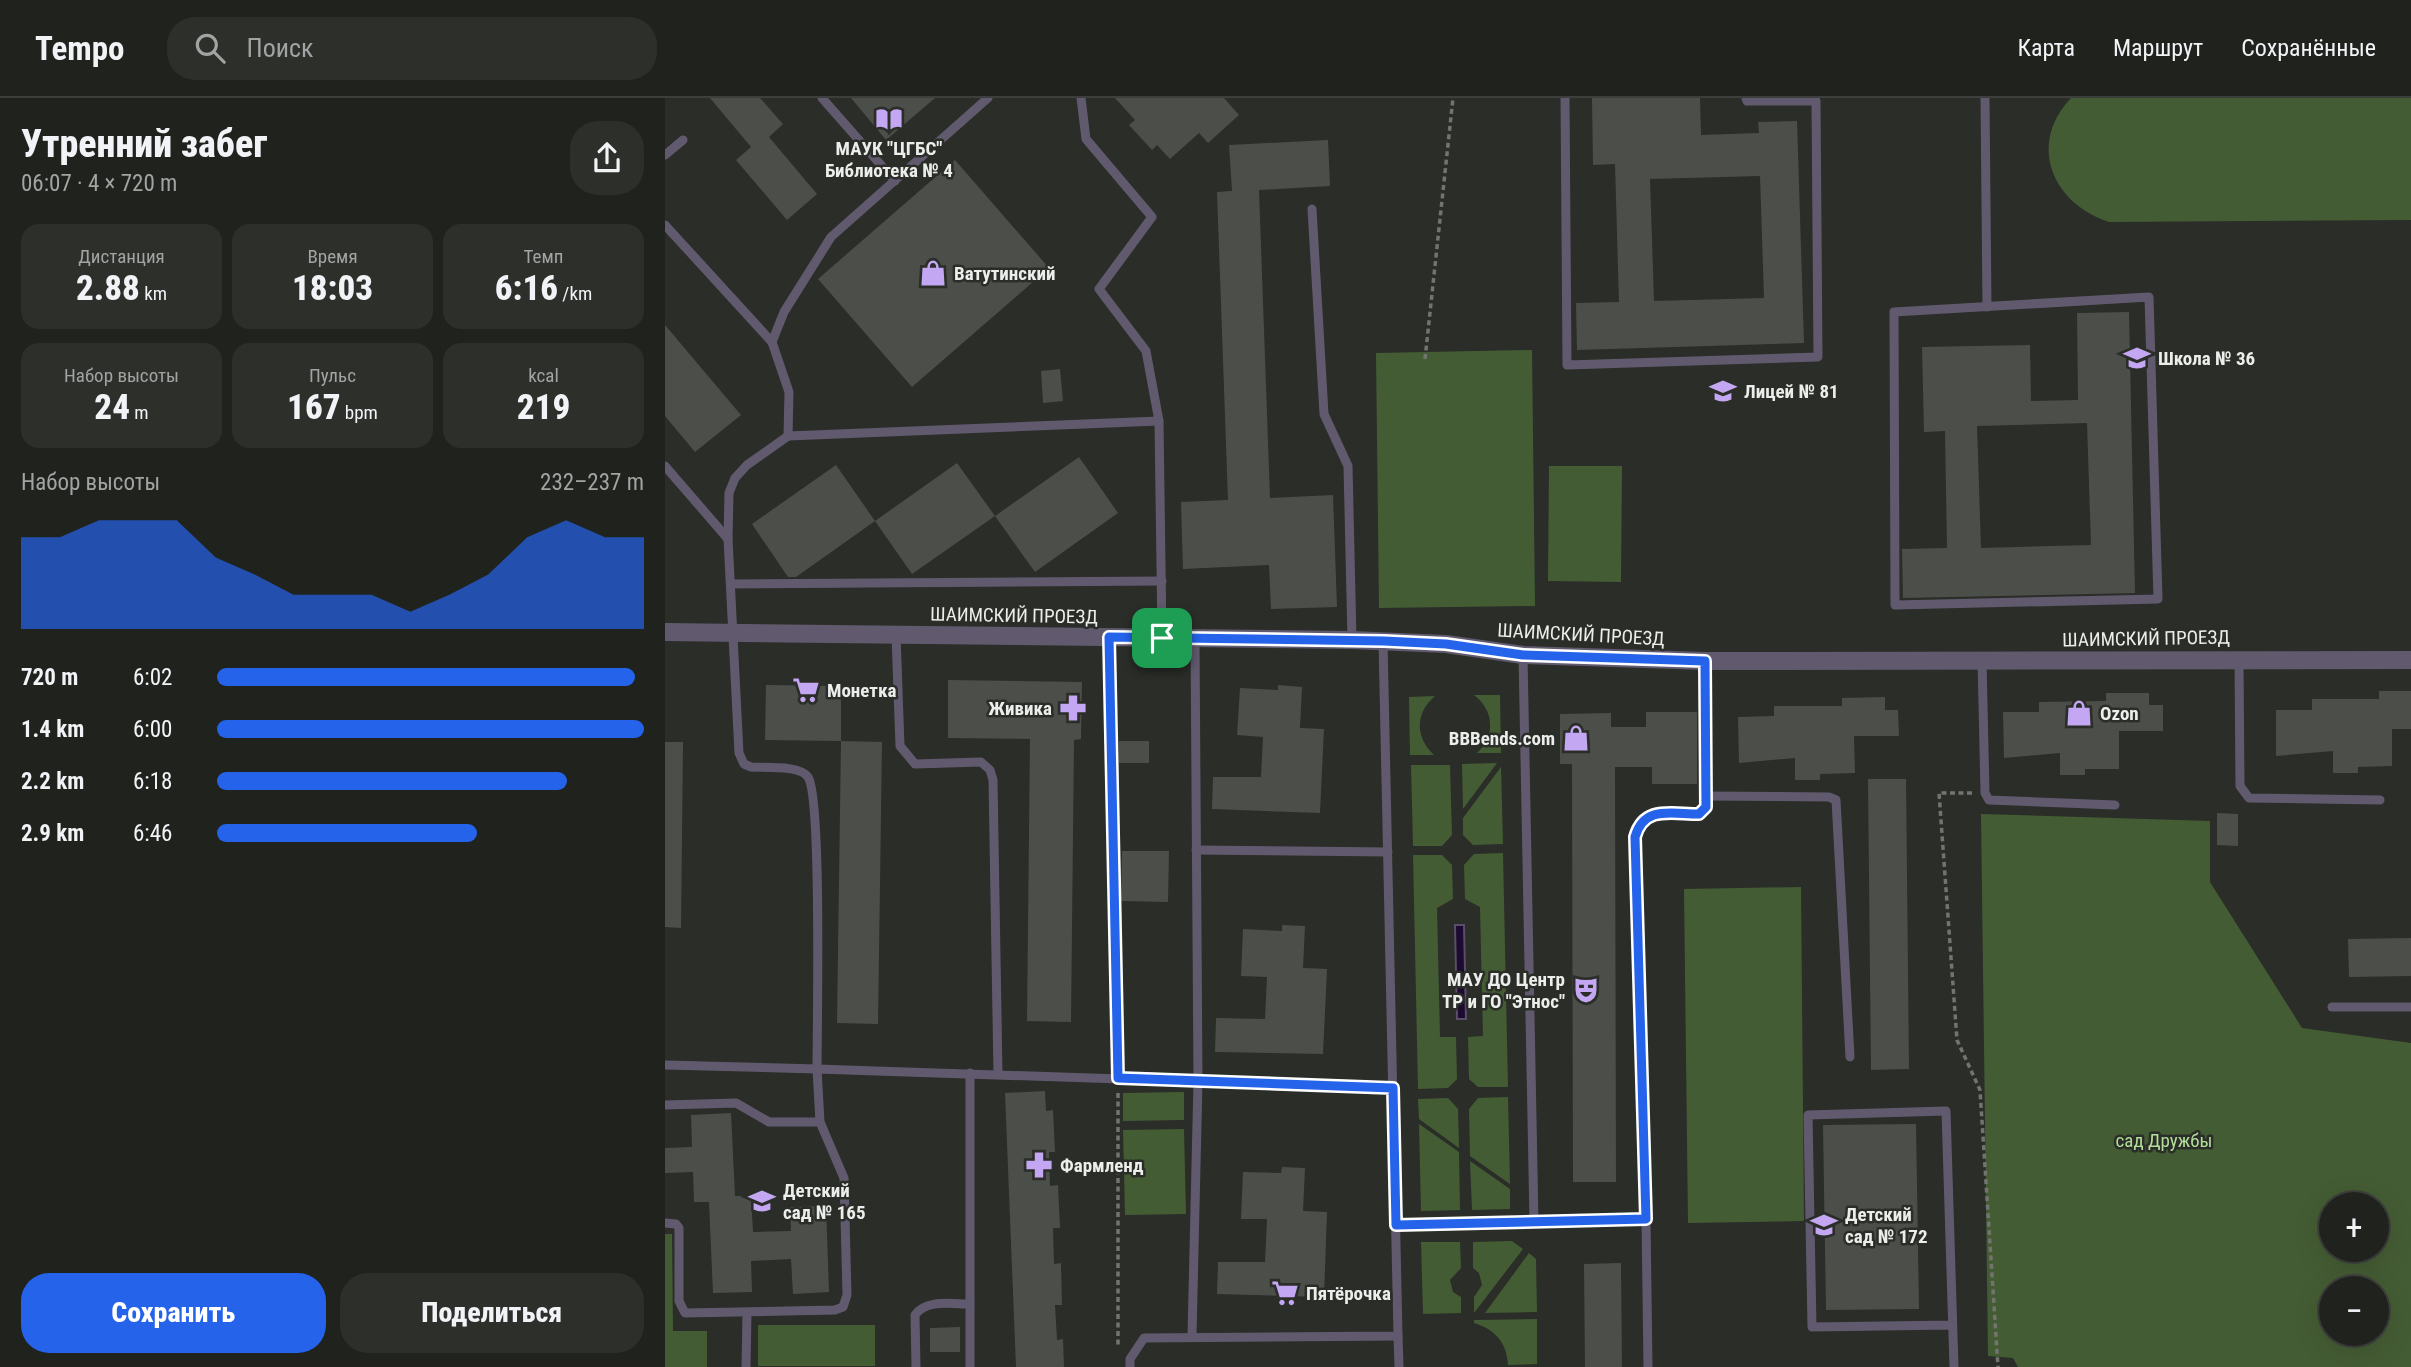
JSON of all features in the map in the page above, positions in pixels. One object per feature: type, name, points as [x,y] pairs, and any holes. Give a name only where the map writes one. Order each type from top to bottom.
[{"type":"street","name":"ШАИМСКИЙ ПРОЕЗД","points":[[665,632],[1352,640],[1446,644],[1523,655],[1705,661],[2239,658],[2411,660]]},
{"type":"lane","points":[[822,98],[895,180]]},
{"type":"lane","points":[[772,342],[784,312],[831,237],[988,98]]},
{"type":"lane","points":[[1081,98],[1086,139],[1152,217],[1099,289],[1146,351],[1159,421],[1162,638]]},
{"type":"lane","points":[[1565,98],[1567,365],[1818,356],[1816,101],[1747,102],[1746,98]]},
{"type":"lane","points":[[1985,98],[1987,307]]},
{"type":"lane","points":[[665,155],[683,140]]},
{"type":"lane","points":[[1312,209],[1324,414],[1348,466],[1352,640]]},
{"type":"lane","points":[[665,225],[772,342],[789,392],[788,436]]},
{"type":"lane","points":[[2149,297],[2158,599],[1895,605],[1894,312],[1987,307],[2149,297]]},
{"type":"lane","points":[[665,1223],[676,1224],[679,1228],[679,1301],[685,1313],[835,1310],[843,1307],[846,1301],[844,1178],[820,1122],[817,1069],[816,833],[811,785],[808,776],[800,771],[751,767],[741,759],[728,539],[729,493],[735,478],[747,465],[788,436],[1159,421]]},
{"type":"lane","points":[[665,466],[728,539]]},
{"type":"lane","points":[[731,584],[1162,582]]},
{"type":"lane","points":[[895,635],[900,746],[907,757],[915,764],[981,762],[990,770],[993,780],[998,1074]]},
{"type":"lane","points":[[1192,1335],[1198,1081],[1195,639]]},
{"type":"lane","points":[[1384,641],[1399,1367]]},
{"type":"lane","points":[[1523,655],[1534,1222]]},
{"type":"lane","points":[[2239,658],[2240,786],[2244,794],[2249,798],[2380,800]]},
{"type":"lane","points":[[1982,660],[1985,793],[1989,800],[2115,805]]},
{"type":"lane","points":[[1648,1367],[1635,837],[1639,822],[1649,814],[1699,814],[1706,807],[1705,661]]},
{"type":"lane","points":[[1707,796],[1829,797],[1836,800],[1850,1057]]},
{"type":"lane","points":[[1196,850],[1388,852]]},
{"type":"lane","points":[[2332,1007],[2411,1007]]},
{"type":"lane","points":[[665,1065],[1393,1088]]},
{"type":"lane","points":[[970,1073],[970,1367]]},
{"type":"lane","points":[[665,1105],[736,1103],[769,1122],[820,1122]]},
{"type":"lane","points":[[1952,1325],[1812,1327],[1808,1115],[1946,1111],[1954,1367]]},
{"type":"lane","points":[[1396,1225],[1646,1219]]},
{"type":"lane","points":[[916,1367],[915,1315],[920,1308],[929,1304],[969,1304]]},
{"type":"lane","points":[[746,1367],[747,1313]]},
{"type":"lane","points":[[1130,1367],[1130,1359],[1144,1338],[1192,1335],[1398,1336]]},
{"type":"path","points":[[1425,359],[1453,98]]},
{"type":"path","points":[[1109,637],[1118,1078],[1118,1353]]},
{"type":"path","points":[[1985,793],[1939,793],[1957,1040],[1980,1090],[1998,1367]]},
{"type":"green space","points":[[2071,98],[2411,98],[2411,220],[2109,222],[2073,202],[2060,187],[2052,170],[2050,134],[2058,116]]},
{"type":"green space","points":[[1532,350],[1535,606],[1379,608],[1376,353]]},
{"type":"green space","points":[[1549,466],[1622,466],[1621,582],[1548,581]]},
{"type":"green space","points":[[1474,695],[1500,695],[1501,753],[1477,753],[1487,739],[1490,723],[1486,708]]},
{"type":"green space","points":[[1435,696],[1424,710],[1420,725],[1423,741],[1434,755],[1410,755],[1409,697]]},
{"type":"green space","points":[[1497,763],[1463,809],[1462,764]]},
{"type":"green space","points":[[1411,765],[1450,765],[1452,835],[1442,846],[1413,846]]},
{"type":"green space","points":[[1501,767],[1503,844],[1473,845],[1463,835],[1463,818]]},
{"type":"green space","name":"сад Дружбы","points":[[1981,814],[2210,821],[2210,882],[2302,1028],[2411,1043],[2411,1367],[2018,1367],[2013,1358],[1988,1356]]},
{"type":"green space","points":[[1503,853],[1508,1087],[1478,1087],[1469,1079],[1468,1037],[1483,1036],[1480,907],[1465,899],[1464,865],[1474,854]]},
{"type":"green space","points":[[1413,855],[1442,855],[1452,865],[1453,899],[1437,908],[1440,1037],[1456,1037],[1457,1079],[1448,1088],[1418,1089]]},
{"type":"green space","points":[[1801,887],[1804,1221],[1688,1223],[1684,889]]},
{"type":"green space","points":[[1184,1092],[1184,1120],[1123,1121],[1123,1093]]},
{"type":"green space","points":[[1508,1097],[1510,1184],[1470,1156],[1469,1109],[1478,1098]]},
{"type":"green space","points":[[1448,1098],[1458,1109],[1459,1148],[1419,1119],[1418,1099]]},
{"type":"green space","points":[[1419,1124],[1459,1152],[1460,1210],[1421,1211]]},
{"type":"green space","points":[[1184,1129],[1186,1214],[1125,1215],[1123,1130]]},
{"type":"green space","points":[[1470,1161],[1510,1189],[1510,1209],[1472,1210]]},
{"type":"green space","points":[[665,1234],[672,1234],[673,1331],[707,1331],[707,1367],[665,1367]]},
{"type":"green space","points":[[1512,1241],[1523,1249],[1474,1313],[1474,1297],[1482,1285],[1479,1273],[1473,1268],[1473,1242]]},
{"type":"green space","points":[[1421,1242],[1460,1242],[1461,1268],[1450,1280],[1453,1292],[1461,1297],[1461,1313],[1423,1314]]},
{"type":"green space","points":[[1529,1253],[1536,1259],[1537,1312],[1485,1313]]},
{"type":"green space","points":[[1537,1319],[1537,1364],[1508,1365],[1499,1338],[1474,1323],[1474,1320]]},
{"type":"green space","points":[[758,1325],[875,1325],[875,1366],[758,1366]]},
{"type":"shaded area","points":[[1455,925],[1464,925],[1466,1019],[1457,1019]]},
{"type":"building","points":[[710,98],[760,98],[783,124],[769,137],[817,194],[787,220],[736,160],[751,147]]},
{"type":"building","name":"МАУК \"ЦГБС\" Библиотека № 4","points":[[851,98],[935,98],[886,140]]},
{"type":"building","points":[[1115,98],[1224,98],[1239,115],[1208,143],[1199,133],[1170,159],[1157,145],[1152,150],[1129,125],[1135,120]]},
{"type":"building","points":[[1592,98],[1700,98],[1701,135],[1759,133],[1758,122],[1797,121],[1804,343],[1577,350],[1576,303],[1619,302],[1615,164],[1593,165]],"holes":[[[1760,176],[1764,298],[1654,301],[1650,179]]]},
{"type":"building","points":[[1328,140],[1330,186],[1259,190],[1270,498],[1333,495],[1337,607],[1271,609],[1269,565],[1183,569],[1181,502],[1228,500],[1217,192],[1232,191],[1229,145]]},
{"type":"building","name":"Ватутинский","points":[[955,160],[1049,268],[912,387],[818,279]]},
{"type":"building","points":[[2129,312],[2135,593],[1903,598],[1902,549],[1947,548],[1945,431],[1924,432],[1922,347],[2030,345],[2031,401],[2078,400],[2077,313]],"holes":[[[2087,423],[2091,545],[1981,548],[1977,426]]]},
{"type":"building","points":[[665,325],[741,415],[695,452],[665,416]]},
{"type":"building","points":[[1060,369],[1063,401],[1043,403],[1041,371]]},
{"type":"building","points":[[1079,457],[1118,513],[1035,572],[995,516]]},
{"type":"building","points":[[957,463],[995,516],[912,574],[875,521]]},
{"type":"building","points":[[836,465],[875,521],[796,577],[788,577],[752,524]]},
{"type":"building","points":[[948,680],[1082,682],[1081,739],[1074,740],[1071,1022],[1027,1021],[1030,739],[948,738]]},
{"type":"building","points":[[766,685],[841,686],[841,741],[765,740]]},
{"type":"building","points":[[1278,685],[1302,687],[1300,728],[1324,729],[1320,813],[1212,809],[1213,777],[1261,777],[1263,737],[1237,735],[1240,688],[1278,690]]},
{"type":"building","points":[[2379,691],[2411,691],[2411,729],[2392,729],[2392,766],[2358,767],[2358,773],[2333,773],[2333,751],[2276,756],[2276,710],[2312,710],[2312,699],[2379,699]]},
{"type":"building","points":[[2106,693],[2149,693],[2149,705],[2163,705],[2163,731],[2119,731],[2119,769],[2085,769],[2085,775],[2060,775],[2060,753],[2004,758],[2003,712],[2039,712],[2039,702],[2106,701]]},
{"type":"building","points":[[1885,697],[1885,710],[1898,710],[1899,736],[1854,736],[1855,773],[1820,774],[1820,780],[1795,780],[1795,758],[1739,763],[1738,717],[1774,716],[1774,706],[1842,706],[1842,698]]},
{"type":"building","points":[[1646,712],[1697,712],[1697,784],[1652,784],[1652,767],[1615,767],[1616,1182],[1573,1182],[1572,764],[1560,764],[1560,714],[1611,713],[1611,727],[1646,727]]},
{"type":"building","points":[[841,741],[882,742],[878,1024],[837,1023]]},
{"type":"building","points":[[1119,741],[1149,741],[1149,763],[1119,763]]},
{"type":"building","points":[[665,742],[683,742],[681,928],[665,927]]},
{"type":"building","points":[[1868,779],[1906,779],[1909,1069],[1871,1070]]},
{"type":"building","points":[[2217,813],[2238,814],[2238,846],[2217,845]]},
{"type":"building","points":[[1122,851],[1169,851],[1168,902],[1121,901]]},
{"type":"building","points":[[1282,925],[1305,926],[1303,968],[1327,969],[1323,1054],[1215,1052],[1216,1018],[1265,1019],[1267,977],[1241,976],[1243,929],[1282,931]]},
{"type":"building","points":[[2411,938],[2411,976],[2349,977],[2348,939]]},
{"type":"building","points":[[1045,1091],[1046,1111],[1053,1110],[1055,1152],[1049,1152],[1050,1186],[1058,1185],[1060,1228],[1053,1228],[1054,1264],[1061,1263],[1062,1305],[1055,1305],[1057,1340],[1063,1339],[1064,1367],[1016,1367],[1005,1093]]},
{"type":"building","points":[[731,1113],[735,1196],[751,1196],[753,1232],[791,1231],[790,1207],[826,1206],[829,1292],[793,1294],[791,1259],[751,1261],[752,1292],[713,1293],[709,1202],[694,1202],[693,1172],[665,1173],[665,1148],[692,1147],[691,1115]]},
{"type":"building","points":[[1916,1124],[1919,1309],[1826,1310],[1823,1125]]},
{"type":"building","points":[[1282,1167],[1305,1168],[1303,1211],[1327,1212],[1324,1297],[1217,1294],[1218,1262],[1265,1262],[1267,1219],[1241,1219],[1243,1172],[1281,1173]]},
{"type":"building","points":[[1621,1263],[1622,1367],[1585,1367],[1584,1264]]},
{"type":"building","points":[[960,1327],[960,1352],[930,1352],[930,1328]]},
{"type":"place","name":"МАУК \"ЦГБС\" Библиотека № 4","points":[[889,119]]},
{"type":"place","name":"Ватутинский","points":[[933,273]]},
{"type":"place","name":"Школа № 36","points":[[2137,358]]},
{"type":"place","name":"Лицей № 81","points":[[1723,391]]},
{"type":"place","name":"Монетка","points":[[806,690]]},
{"type":"place","name":"Живика","points":[[1073,708]]},
{"type":"place","name":"Ozon","points":[[2079,713]]},
{"type":"place","name":"BBBends.com","points":[[1576,738]]},
{"type":"place","name":"МАУ ДО Центр ТР и ГО \"Этнос\"","points":[[1586,990]]},
{"type":"place","name":"Фармленд","points":[[1039,1165]]},
{"type":"place","name":"Детский сад № 165","points":[[762,1201]]},
{"type":"place","name":"Детский сад № 172","points":[[1824,1225]]},
{"type":"place","name":"Пятёрочка","points":[[1285,1293]]},
{"type":"route","points":[[1109,637],[1162,638],[1384,641],[1446,644],[1523,655],[1705,661],[1706,807],[1699,814],[1649,814],[1639,822],[1635,837],[1646,1219],[1396,1225],[1393,1088],[1118,1078],[1109,637]]}]
